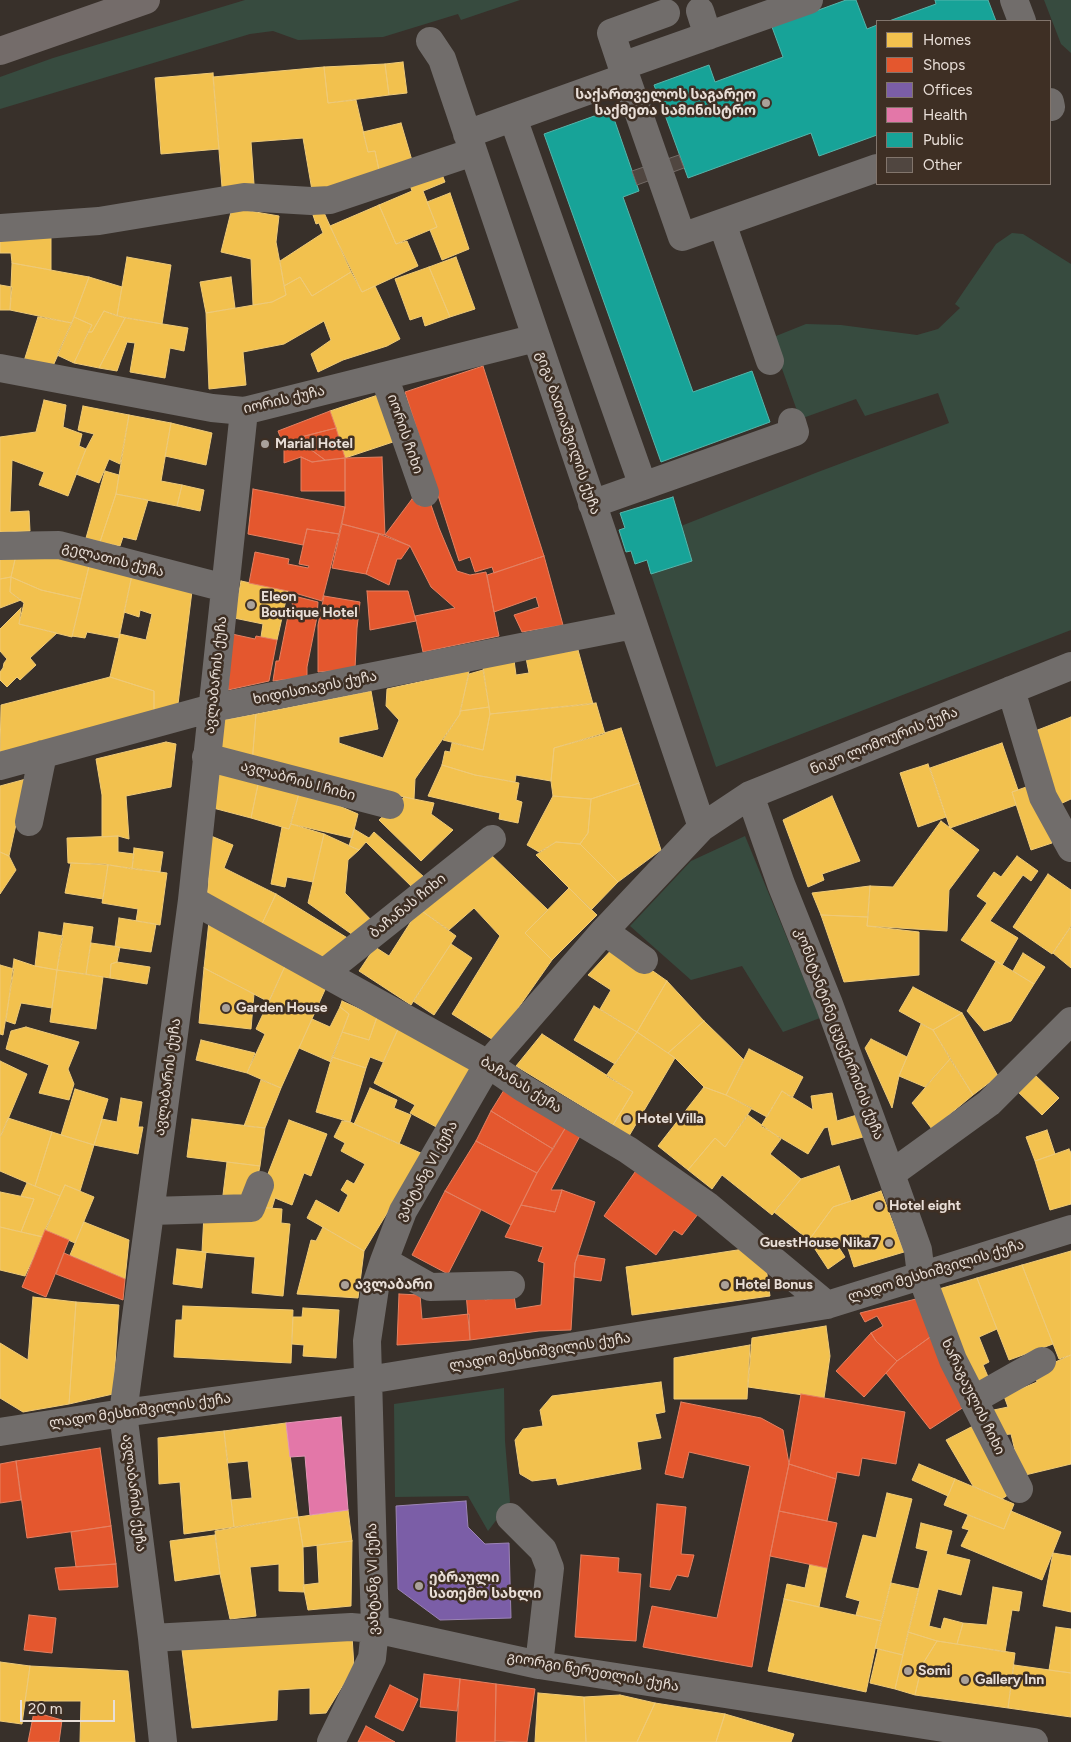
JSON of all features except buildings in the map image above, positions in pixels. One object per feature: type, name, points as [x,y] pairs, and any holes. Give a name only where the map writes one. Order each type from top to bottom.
[{"type":"main road","points":[[0,51],[146,0]]},
{"type":"street","points":[[0,228],[99,221],[244,197],[311,202],[330,200],[470,143],[513,118],[624,72],[704,24],[768,7],[809,0]]},
{"type":"street","points":[[1014,0],[1022,20]]},
{"type":"street","points":[[666,13],[610,33],[682,237],[876,168]]},
{"type":"street","name":"გიგა ბათიაშვილის ქუჩა","points":[[430,41],[442,59],[702,827]]},
{"type":"street","points":[[513,118],[643,486]]},
{"type":"street","points":[[722,223],[770,361]]},
{"type":"street","name":"იორის ქუჩა","points":[[0,368],[212,408],[244,411],[536,338]]},
{"type":"street","name":"იორის ჩიხი","points":[[384,376],[425,492]]},
{"type":"street","name":"ავლაბარის ქუჩა","points":[[163,1742],[152,1638],[123,1412],[192,900],[244,411]]},
{"type":"street","points":[[592,504],[799,434]]},
{"type":"street","name":"გელათის ქუჩა","points":[[0,546],[59,545],[225,588]]},
{"type":"street","name":"ხიდისთავის ქუჩა","points":[[0,766],[212,708],[633,624]]},
{"type":"street","name":"ნიკო ლომოურის ქუჩა","points":[[702,827],[750,795],[1071,666]]},
{"type":"street","points":[[1011,690],[1043,797],[1071,848]]},
{"type":"street","points":[[29,822],[43,754]]},
{"type":"street","name":"ავლაბრის I ჩიხი","points":[[206,757],[390,806]]},
{"type":"street","name":"კონსტანტინე ცუცქირიძის ქუჩა","points":[[750,795],[781,884],[829,1004],[891,1174],[918,1250],[921,1275]]},
{"type":"street","name":"ვახტანგ VI ქუჩა","points":[[331,1742],[372,1658],[375,1629],[367,1341],[375,1288],[404,1211],[488,1064],[604,931],[702,827]]},
{"type":"street","name":"ბაჩანას ჩიხი","points":[[324,973],[492,839]]},
{"type":"street","name":"ბაჩანას ქუჩა","points":[[192,900],[488,1064],[523,1088],[628,1150],[692,1195],[827,1305]]},
{"type":"street","points":[[604,931],[644,960]]},
{"type":"street","points":[[891,1174],[989,1103],[1071,1021]]},
{"type":"street","points":[[150,1211],[251,1208],[260,1185]]},
{"type":"street","name":"ლადო მესხიშვილის ქუჩა","points":[[0,1432],[123,1412],[368,1380],[827,1305],[1071,1229]]},
{"type":"street","points":[[384,1261],[430,1287],[511,1286]]},
{"type":"street","name":"ხარაგაულის ჩიხი","points":[[921,1275],[952,1360],[1019,1489]]},
{"type":"street","points":[[973,1400],[1042,1361]]},
{"type":"street","points":[[510,1517],[543,1550],[550,1568],[539,1665]]},
{"type":"street","name":"გიორგი წერეთლის ქუჩა","points":[[152,1638],[351,1627],[375,1629],[539,1665],[1034,1742]]},
{"type":"green space","points":[[245,0],[520,0],[461,20],[458,14],[383,37],[298,40],[273,31],[250,34],[0,109],[0,77],[53,58]]},
{"type":"green space","points":[[1044,0],[1071,0],[1071,53],[1061,44]]},
{"type":"green space","points":[[1012,233],[1023,234],[1071,264],[1071,630],[716,767],[651,574],[692,561],[681,526],[949,423],[938,393],[865,416],[856,399],[800,419],[771,338],[806,324],[841,325],[917,335],[938,329],[960,308],[955,304],[996,244]]},
{"type":"green space","points":[[745,836],[820,1018],[783,1032],[742,966],[691,980],[630,926],[691,861]]},
{"type":"green space","points":[[504,1388],[505,1441],[510,1502],[488,1531],[468,1496],[395,1497],[394,1404]]},
{"type":"place","name":"საქართველოს საგარეო საქმეთა სამინისტრო","points":[[766,103]]},
{"type":"place","name":"Marial Hotel","points":[[265,444]]},
{"type":"place","name":"Eleon Boutique Hotel","points":[[251,605]]},
{"type":"place","name":"Garden House","points":[[226,1008]]},
{"type":"place","name":"Hotel Villa","points":[[627,1119]]},
{"type":"place","name":"Hotel eight","points":[[879,1206]]},
{"type":"place","name":"GuestHouse Nika7","points":[[889,1243]]},
{"type":"place","name":"ავლაბარი","points":[[345,1285]]},
{"type":"place","name":"Hotel Bonus","points":[[725,1285]]},
{"type":"place","name":"ებრაული სათემო სახლი","points":[[419,1586]]},
{"type":"place","name":"Somi","points":[[908,1671]]},
{"type":"place","name":"Gallery Inn","points":[[965,1680]]}]
